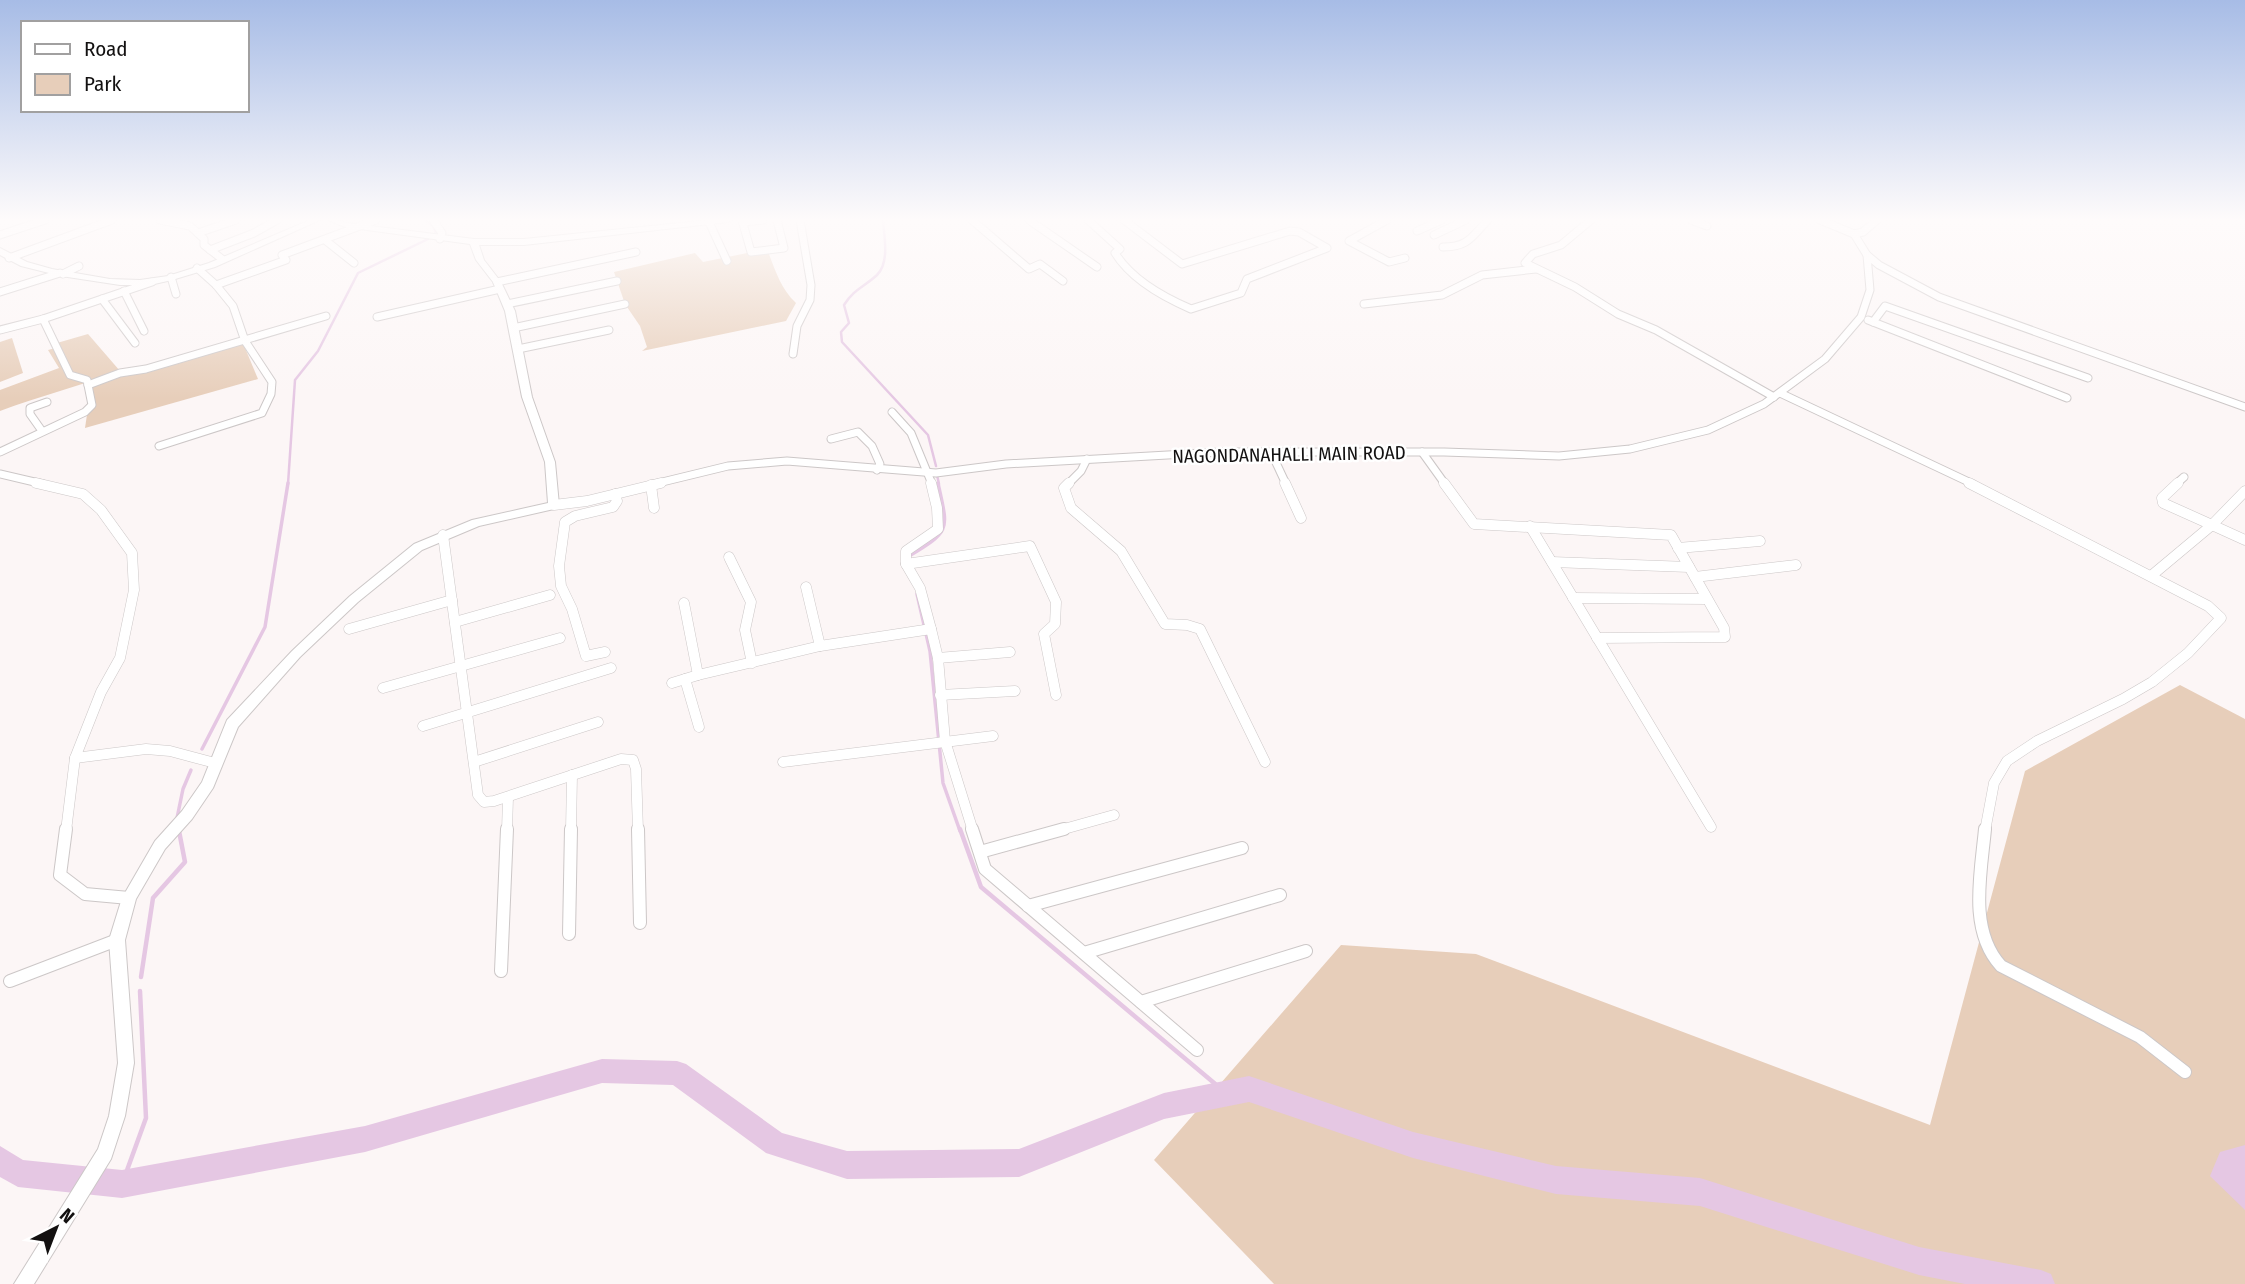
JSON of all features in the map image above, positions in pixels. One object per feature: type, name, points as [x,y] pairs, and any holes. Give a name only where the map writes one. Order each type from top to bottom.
[{"type":"street","points":[[0,292],[39,280]]},
{"type":"street","points":[[108,280],[128,283],[152,282]]},
{"type":"street","points":[[0,330],[43,319],[160,280]]},
{"type":"street","points":[[172,280],[176,294]]},
{"type":"street","points":[[159,446],[262,413],[271,394],[272,382],[245,341],[233,306],[210,280]]},
{"type":"street","points":[[216,285],[230,280]]},
{"type":"street","points":[[23,1284],[105,1153],[117,1116],[126,1063],[117,940],[130,898],[160,845],[187,815],[208,784],[232,724],[270,680],[363,592],[418,547],[443,535],[497,517],[554,505],[550,462],[527,397],[507,304],[495,280]]},
{"type":"street","points":[[377,317],[520,280]]},
{"type":"street","points":[[793,354],[796,326],[810,300],[810,280]]},
{"type":"street","points":[[1144,280],[1191,309],[1241,293],[1247,280]]},
{"type":"street","points":[[1364,304],[1442,295],[1472,280]]},
{"type":"street","points":[[1560,280],[1623,316],[1656,330],[1777,395],[1995,495],[2217,613],[2220,621],[2180,661],[2160,676],[2124,699],[2102,707],[2027,747],[2000,769],[1993,787],[1987,818],[1981,883],[1982,940],[1987,952],[2001,966],[2140,1037],[2185,1072]]},
{"type":"street","name":"NAGONDANAHALLI MAIN ROAD","points":[[554,505],[615,494],[728,466],[787,461],[927,472],[1087,459],[1221,452],[1422,452],[1559,456],[1630,449],[1708,430],[1777,395],[1825,359],[1861,317],[1870,290],[1869,280]]},
{"type":"street","points":[[1907,280],[1939,297],[2245,407]]},
{"type":"street","points":[[507,304],[617,281]]},
{"type":"street","points":[[124,291],[144,331]]},
{"type":"street","points":[[102,299],[135,343]]},
{"type":"street","points":[[513,328],[625,304]]},
{"type":"street","points":[[1873,322],[1885,306],[2088,378]]},
{"type":"street","points":[[88,385],[120,373],[146,369],[326,316]]},
{"type":"street","points":[[1861,317],[2067,398]]},
{"type":"street","points":[[0,453],[89,409],[92,405],[87,380],[70,375],[43,319]]},
{"type":"street","points":[[517,349],[608,330]]},
{"type":"street","points":[[42,431],[30,414],[30,408],[47,402]]},
{"type":"street","points":[[892,412],[911,432],[927,472],[940,519],[938,529],[906,551],[906,564],[920,588],[931,629],[938,658],[945,741],[985,869],[1197,1049]]},
{"type":"street","points":[[831,439],[858,432],[872,446],[880,464],[877,470]]},
{"type":"street","points":[[1270,452],[1301,518]]},
{"type":"street","points":[[1422,452],[1474,524],[1655,532],[1671,535],[1724,628],[1725,637],[1597,638]]},
{"type":"street","points":[[1087,459],[1081,471],[1064,488],[1071,508],[1121,551],[1165,624],[1187,625],[1200,629],[1265,762]]},
{"type":"street","points":[[0,474],[83,494],[101,510],[132,553],[134,590],[120,658],[102,692],[75,758],[60,875],[85,894],[130,898]]},
{"type":"street","points":[[2184,477],[2162,498],[2163,503],[2245,540]]},
{"type":"street","points":[[651,485],[654,508]]},
{"type":"street","points":[[2151,576],[2212,525],[2245,491]]},
{"type":"street","points":[[605,652],[586,656],[572,609],[561,586],[559,566],[565,522],[575,516],[613,507],[617,501],[615,494]]},
{"type":"street","points":[[1530,526],[1711,827]]},
{"type":"street","points":[[443,535],[478,794],[484,802],[508,797],[621,759],[633,760],[636,769],[639,923]]},
{"type":"street","points":[[1678,548],[1760,541]]},
{"type":"street","points":[[906,564],[1030,546],[1056,602],[1055,624],[1044,635],[1056,695]]},
{"type":"street","points":[[729,557],[751,602],[745,631],[752,663]]},
{"type":"street","points":[[1552,562],[1689,567]]},
{"type":"street","points":[[1695,577],[1796,565]]},
{"type":"street","points":[[806,587],[820,646]]},
{"type":"street","points":[[455,622],[550,595]]},
{"type":"street","points":[[1573,598],[1707,599]]},
{"type":"street","points":[[349,629],[452,600]]},
{"type":"street","points":[[684,603],[698,675]]},
{"type":"street","points":[[672,683],[820,646],[931,629]]},
{"type":"street","points":[[383,688],[560,638]]},
{"type":"street","points":[[938,658],[1010,652]]},
{"type":"street","points":[[423,726],[611,668]]},
{"type":"street","points":[[685,679],[699,727]]},
{"type":"street","points":[[940,695],[1015,691]]},
{"type":"street","points":[[474,762],[598,722]]},
{"type":"street","points":[[783,762],[993,736]]},
{"type":"street","points":[[75,758],[146,749],[170,751],[215,763]]},
{"type":"street","points":[[569,934],[572,775]]},
{"type":"street","points":[[501,971],[508,797]]},
{"type":"street","points":[[980,852],[1114,815]]},
{"type":"street","points":[[1028,906],[1242,848]]},
{"type":"street","points":[[1084,953],[1280,894]]},
{"type":"street","points":[[10,981],[117,940]]},
{"type":"street","points":[[1141,1002],[1306,951]]},
{"type":"green space","points":[[617,280],[779,280],[796,303],[786,321],[642,351],[647,347],[640,326],[625,304]]},
{"type":"green space","points":[[88,334],[120,371],[0,411],[0,390],[59,368],[48,350],[59,347],[57,343]]},
{"type":"green space","points":[[12,338],[23,373],[0,382],[0,342]]},
{"type":"green space","points":[[243,343],[258,379],[85,428],[91,388],[137,368]]},
{"type":"green space","points":[[2180,685],[2245,719],[2245,1284],[1274,1284],[1154,1160],[1341,945],[1476,954],[1930,1125],[2025,771]]},
{"type":"shaded area","points":[[2245,1145],[2245,1210],[2210,1176],[2220,1152]]},
{"type":"waterway","points":[[288,484],[295,380],[318,351],[354,280]]},
{"type":"waterway","points":[[871,280],[844,305],[849,323],[841,332],[842,342],[928,435],[936,466]]},
{"type":"waterway","points":[[937,475],[939,484]]},
{"type":"waterway","points":[[202,749],[265,627],[288,483]]},
{"type":"waterway","points":[[909,556],[933,540],[943,527],[944,511],[938,483]]},
{"type":"waterway","points":[[917,594],[930,651],[943,783],[960,831]]},
{"type":"waterway","points":[[177,818],[183,789],[191,770]]},
{"type":"waterway","points":[[960,829],[981,887],[1226,1093]]},
{"type":"waterway","points":[[141,977],[153,898],[185,862],[179,831]]},
{"type":"waterway","points":[[122,1184],[146,1118],[140,991]]},
{"type":"waterway","points":[[0,1160],[18,1173],[122,1184],[365,1139],[602,1071],[677,1073],[775,1144],[847,1165],[1019,1163],[1164,1106],[1249,1089],[1413,1145],[1556,1180],[1700,1192],[1919,1261],[2041,1284]]}]
